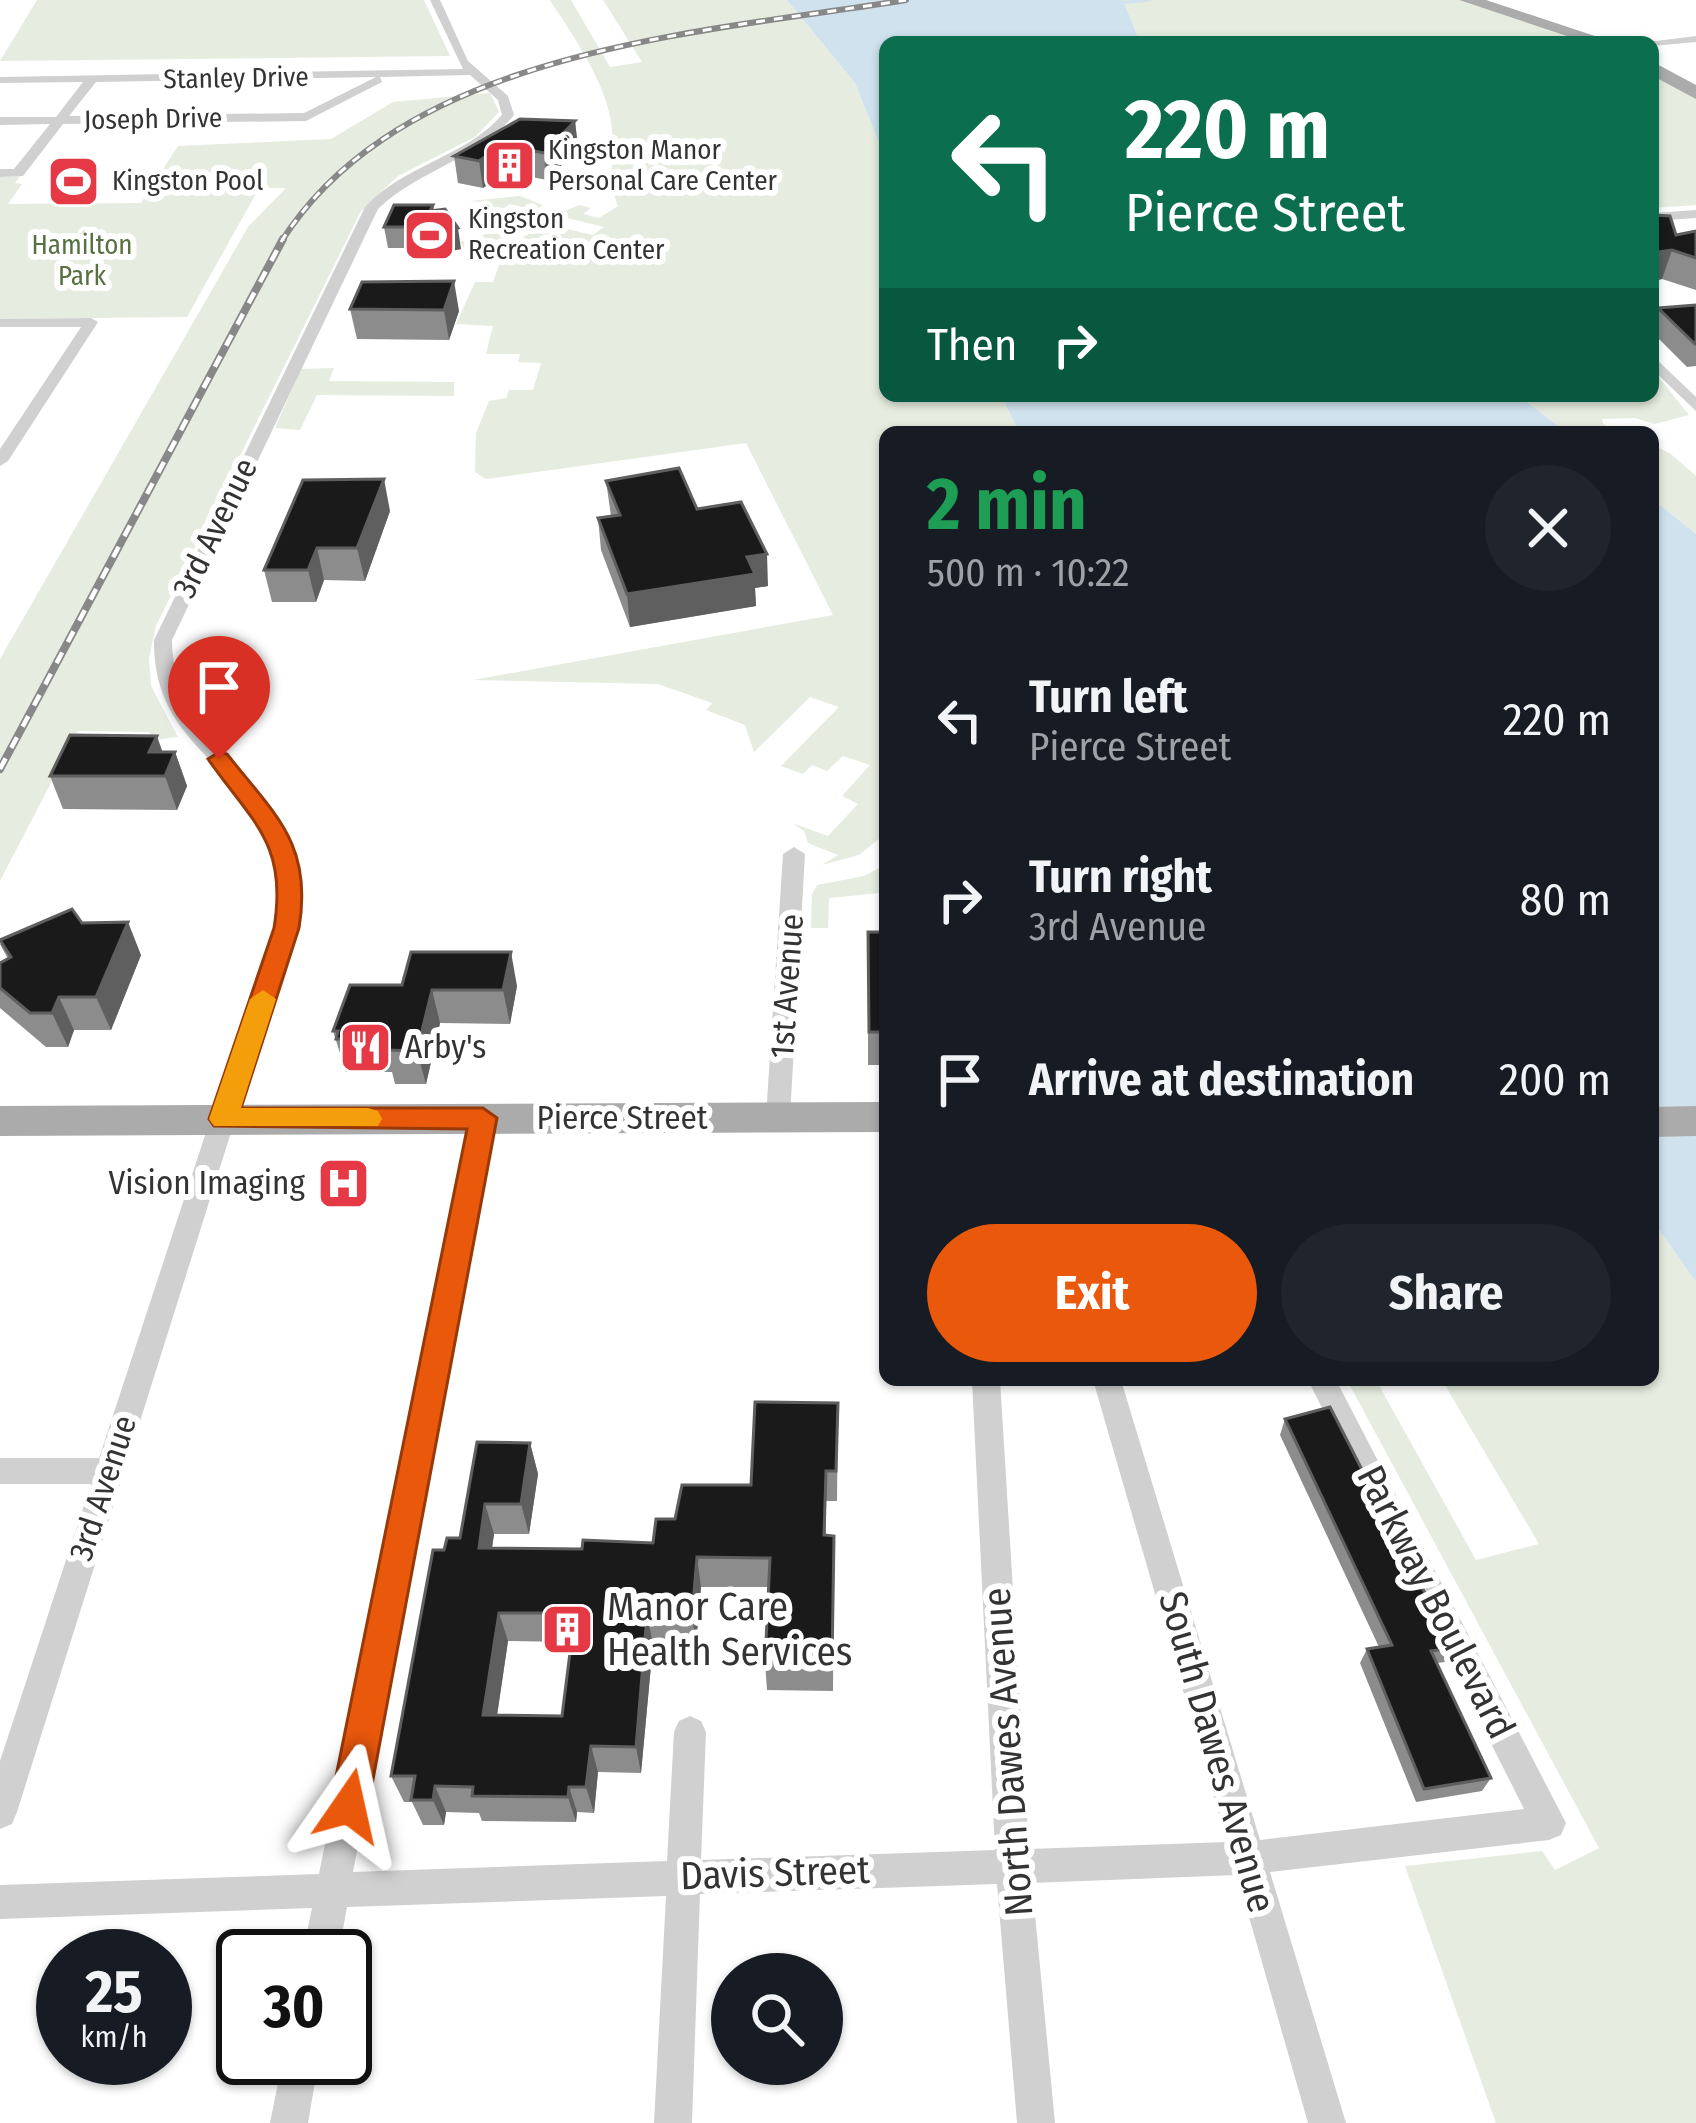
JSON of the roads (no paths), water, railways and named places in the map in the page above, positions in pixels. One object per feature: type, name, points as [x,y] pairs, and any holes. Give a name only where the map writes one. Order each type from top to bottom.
[{"type":"main road","points":[[1468,0],[1585,36]]},
{"type":"main road","points":[[1659,71],[1696,93]]},
{"type":"main road","points":[[1659,1098],[1696,1097]]},
{"type":"main road","name":"Pierce Street","points":[[0,1121],[879,1117]]},
{"type":"main road","points":[[1659,1122],[1696,1121]]},
{"type":"street","name":"3rd Avenue","points":[[0,1812],[292,907],[289,874],[274,826],[174,706],[162,678],[163,640],[372,207],[411,173],[494,131],[508,115],[504,99],[460,57],[435,0]]},
{"type":"street","points":[[1659,42],[1696,39]]},
{"type":"street","name":"Stanley Drive","points":[[0,80],[472,72]]},
{"type":"street","name":"Joseph Drive","points":[[0,121],[306,117],[385,76]]},
{"type":"street","points":[[0,173],[18,173],[91,80]]},
{"type":"street","points":[[1659,217],[1696,214]]},
{"type":"street","points":[[0,323],[91,322],[0,461]]},
{"type":"street","points":[[1659,367],[1696,406]]},
{"type":"street","name":"1st Avenue","points":[[778,1117],[794,854]]},
{"type":"street","points":[[325,1929],[483,1118]]},
{"type":"street","name":"North Dawes Avenue","points":[[986,1386],[1013,1866],[1036,2123]]},
{"type":"street","name":"South Dawes Avenue","points":[[1109,1386],[1327,2123]]},
{"type":"street","name":"Parkway Boulevard","points":[[1325,1386],[1549,1823]]},
{"type":"street","points":[[0,1471],[108,1471]]},
{"type":"street","points":[[673,2123],[691,1732]]},
{"type":"street","name":"Davis Street","points":[[0,1902],[1248,1858],[1549,1823]]},
{"type":"street","points":[[289,2123],[296,2085]]},
{"type":"water","points":[[787,0],[1123,0],[1138,36],[879,36],[879,143],[855,83]]},
{"type":"water","points":[[1004,402],[1527,402],[1558,426],[1016,426]]},
{"type":"water","points":[[1659,504],[1696,534],[1696,1282],[1659,1230]]},
{"type":"waterway","points":[[1117,3],[1150,0]]},
{"type":"railway","points":[[282,241],[334,178],[401,127],[478,89],[562,61],[650,40],[906,0]]},
{"type":"railway","points":[[0,769],[282,241]]},
{"type":"place","name":"Kingston Manor Personal Care Center","points":[[509,166]]},
{"type":"place","name":"Kingston Pool","points":[[73,181]]},
{"type":"place","name":"Kingston Recreation Center","points":[[429,235]]},
{"type":"place","name":"Arby's","points":[[366,1047]]},
{"type":"place","name":"Vision Imaging","points":[[344,1183]]},
{"type":"place","name":"Manor Care Health Services","points":[[568,1629]]},
{"type":"park label","name":"Hamilton Park","points":[[82,260]]}]
